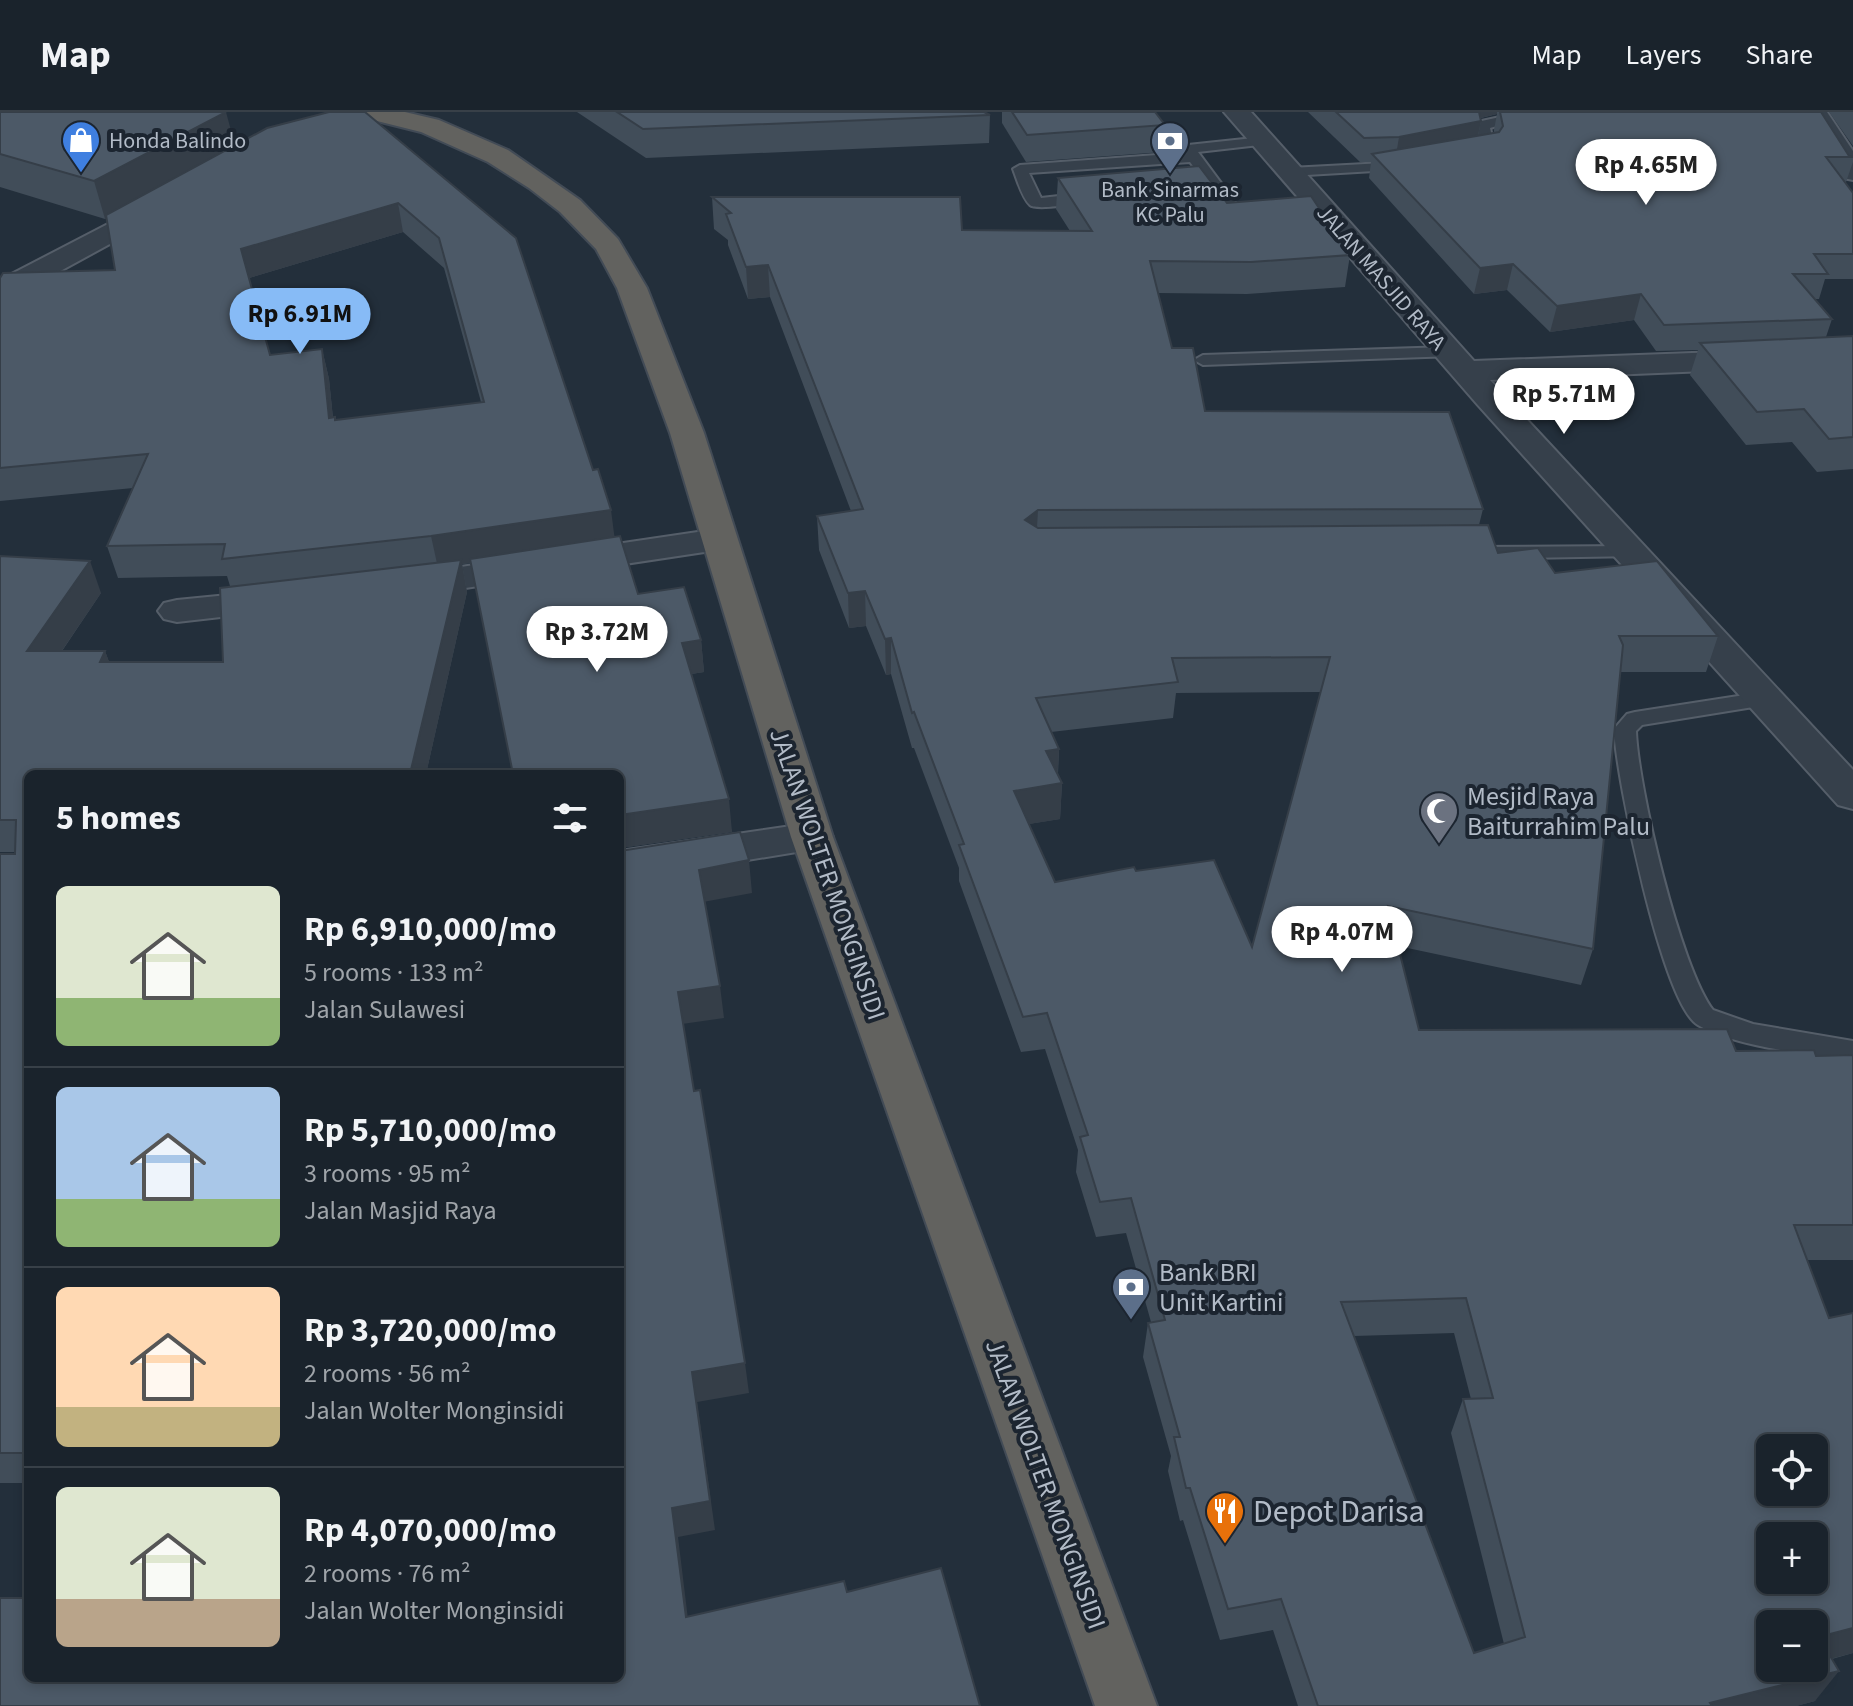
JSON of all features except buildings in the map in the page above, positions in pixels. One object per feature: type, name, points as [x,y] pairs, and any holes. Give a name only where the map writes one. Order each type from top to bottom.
[{"type":"highway","name":"JALAN WOLTER MONGINSIDI","points":[[374,112],[426,119],[498,156],[539,182],[570,206],[608,245],[632,288],[687,433],[812,837],[1126,1706]]},
{"type":"street","name":"JALAN MASJID RAYA","points":[[1237,112],[1290,172],[1317,212],[1853,795]]},
{"type":"street","points":[[1814,112],[1853,172]]},
{"type":"street","points":[[0,292],[192,187]]},
{"type":"street","points":[[1456,362],[1853,356]]},
{"type":"street","points":[[378,589],[718,540]]},
{"type":"street","points":[[177,611],[309,598]]},
{"type":"street","points":[[1813,753],[1853,746]]},
{"type":"street","points":[[624,865],[812,837]]},
{"type":"lane","points":[[1457,156],[1488,150],[1482,125],[1530,114]]},
{"type":"lane","points":[[1263,141],[1188,149],[1208,187],[1240,219],[1268,216]]},
{"type":"lane","points":[[1096,197],[1036,203],[1020,169],[1194,157]]},
{"type":"lane","points":[[1290,172],[1395,168],[1426,162]]},
{"type":"lane","points":[[1203,360],[1456,362]]},
{"type":"lane","points":[[1443,553],[1631,552]]},
{"type":"lane","points":[[1764,699],[1635,719],[1625,729],[1626,755],[1679,969],[1694,1009],[1705,1019],[1853,1051]]},
{"type":"place","name":"Honda Balindo","points":[[81,174]]},
{"type":"place","name":"Bank Sinarmas KC Palu","points":[[1170,175]]},
{"type":"place","name":"Mesjid Raya Baiturrahim Palu","points":[[1439,845]]},
{"type":"place","name":"Bank BRI Unit Kartini","points":[[1131,1321]]},
{"type":"place","name":"Depot Darisa","points":[[1225,1545]]}]
